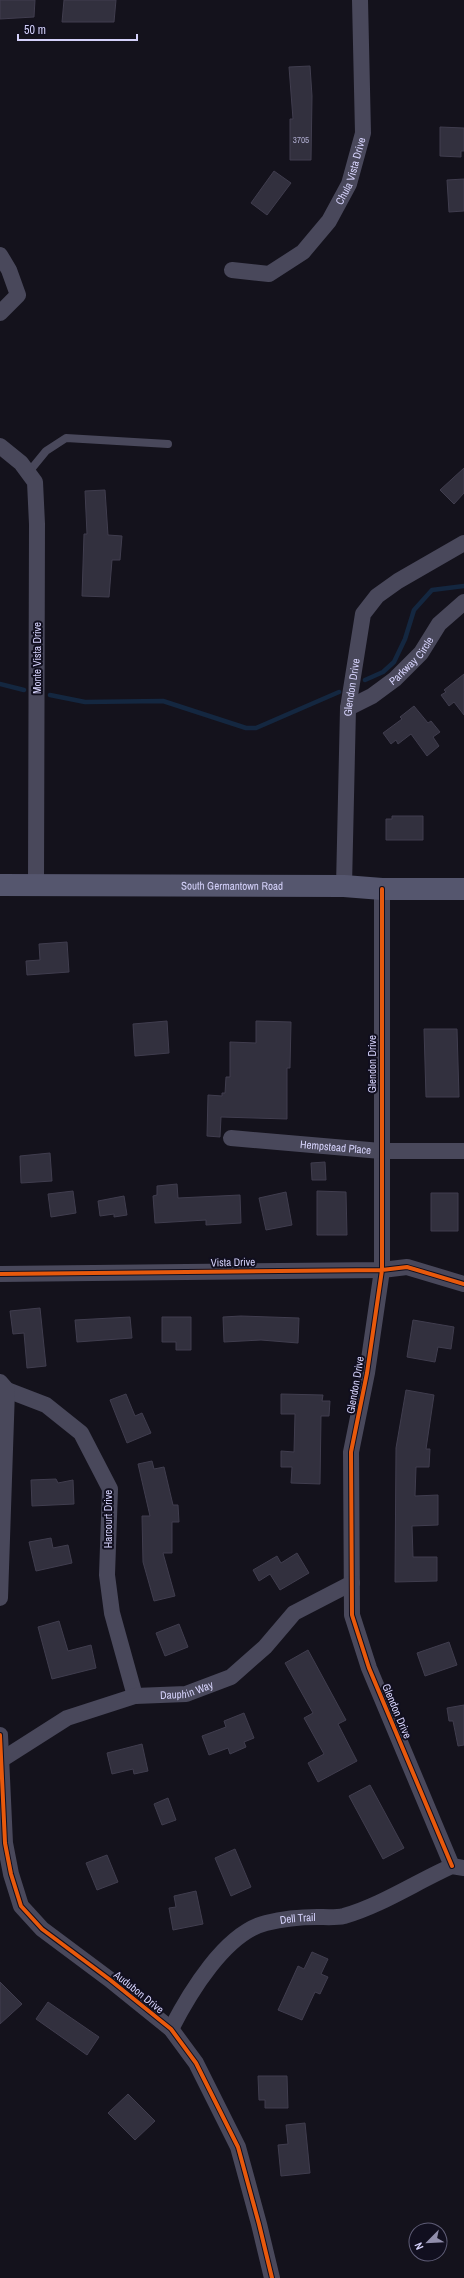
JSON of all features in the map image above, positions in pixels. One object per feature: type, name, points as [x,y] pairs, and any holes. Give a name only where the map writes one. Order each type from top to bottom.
[{"type":"main road","name":"South Germantown Road","points":[[0,885],[344,886],[382,889],[464,889]]},
{"type":"street","name":"Chula Vista Drive","points":[[232,270],[269,274],[303,252],[329,221],[348,184],[363,133],[360,0]]},
{"type":"street","points":[[0,255],[9,270],[18,295],[0,313]]},
{"type":"street","name":"Monte Vista Drive","points":[[0,446],[21,463],[35,482],[37,524],[36,884]]},
{"type":"street","name":"Glendon Drive","points":[[344,886],[348,708],[363,614],[377,596],[398,580],[464,543]]},
{"type":"street","name":"Parkway Circle","points":[[348,708],[372,696],[395,679],[421,653],[439,624],[464,602]]},
{"type":"street","name":"Glendon Drive","points":[[382,889],[380,1151],[382,1270],[367,1373],[351,1452],[352,1615],[369,1668],[458,1867]]},
{"type":"street","name":"Hempstead Place","points":[[230,1138],[380,1151],[464,1151]]},
{"type":"street","name":"Vista Drive","points":[[0,1274],[382,1270],[407,1267],[464,1284]]},
{"type":"street","points":[[0,1598],[3,1386]]},
{"type":"street","name":"Harcourt Drive","points":[[3,1386],[46,1405],[81,1433],[110,1489],[107,1575],[112,1613],[135,1696]]},
{"type":"street","name":"Dauphin Way","points":[[1,1760],[67,1718],[135,1696],[186,1694],[231,1677],[265,1647],[294,1613],[352,1583]]},
{"type":"street","name":"Audubon Drive","points":[[0,1735],[5,1843],[11,1874],[21,1906],[42,1929],[109,1979],[170,2029],[196,2063],[238,2147],[260,2224],[272,2278]]},
{"type":"street","name":"Dell Trail","points":[[170,2029],[189,1994],[214,1963],[240,1936],[265,1923],[300,1917],[343,1916],[458,1867]]},
{"type":"lane","points":[[28,473],[46,451],[66,438],[168,444]]},
{"type":"building","points":[[0,0],[35,0],[34,17],[0,19]]},
{"type":"building","points":[[64,0],[116,0],[114,22],[62,22]]},
{"type":"building","points":[[310,66],[312,96],[311,160],[290,160],[290,119],[293,119],[289,67]]},
{"type":"building","points":[[440,127],[464,128],[464,151],[461,151],[461,157],[440,156]]},
{"type":"building","points":[[274,171],[291,183],[267,215],[251,203]]},
{"type":"building","points":[[464,179],[464,211],[449,212],[447,180]]},
{"type":"building","points":[[464,468],[464,493],[454,504],[440,490]]},
{"type":"building","points":[[105,490],[108,535],[122,536],[120,560],[112,560],[109,597],[82,596],[84,534],[87,534],[85,491]]},
{"type":"building","points":[[464,674],[464,715],[454,702],[449,706],[441,695],[446,692],[444,690]]},
{"type":"building","points":[[414,706],[428,723],[431,721],[440,732],[433,737],[439,746],[427,756],[411,734],[398,744],[396,740],[391,744],[383,733],[402,719],[400,717]]},
{"type":"building","points":[[392,816],[423,816],[423,840],[386,840],[386,819],[392,819]]},
{"type":"building","points":[[67,942],[69,972],[27,975],[26,961],[40,960],[39,944]]},
{"type":"building","points":[[167,1021],[169,1053],[135,1056],[133,1024]]},
{"type":"building","points":[[256,1021],[291,1022],[290,1068],[287,1068],[287,1119],[221,1117],[220,1137],[207,1136],[208,1095],[222,1096],[222,1093],[225,1093],[226,1077],[230,1077],[230,1042],[256,1043]]},
{"type":"building","points":[[424,1029],[457,1029],[459,1097],[426,1097]]},
{"type":"building","points":[[50,1153],[52,1181],[21,1183],[20,1156]]},
{"type":"building","points":[[325,1162],[326,1180],[312,1180],[311,1163]]},
{"type":"building","points":[[177,1184],[178,1198],[240,1195],[241,1223],[206,1225],[206,1220],[155,1223],[153,1196],[157,1195],[157,1186]]},
{"type":"building","points":[[73,1191],[76,1213],[51,1217],[48,1194]]},
{"type":"building","points":[[317,1191],[346,1192],[347,1235],[317,1235]]},
{"type":"building","points":[[286,1192],[292,1225],[266,1230],[259,1198]]},
{"type":"building","points":[[431,1193],[458,1193],[458,1231],[431,1231]]},
{"type":"building","points":[[124,1196],[127,1215],[114,1217],[114,1214],[100,1216],[98,1201]]},
{"type":"building","points":[[40,1308],[46,1366],[27,1368],[24,1333],[13,1334],[10,1311]]},
{"type":"building","points":[[241,1316],[299,1318],[298,1343],[261,1340],[224,1342],[223,1317]]},
{"type":"building","points":[[130,1317],[132,1338],[77,1342],[75,1320]]},
{"type":"building","points":[[162,1317],[191,1317],[191,1350],[176,1350],[176,1342],[162,1342]]},
{"type":"building","points":[[413,1320],[454,1327],[451,1349],[438,1347],[435,1362],[407,1357]]},
{"type":"building","points":[[406,1390],[434,1395],[426,1449],[430,1449],[429,1467],[416,1467],[415,1496],[438,1495],[438,1525],[412,1526],[413,1557],[437,1557],[437,1581],[395,1582],[396,1448]]},
{"type":"building","points":[[126,1394],[135,1416],[142,1413],[151,1433],[127,1443],[110,1400]]},
{"type":"building","points":[[281,1394],[323,1395],[322,1401],[330,1401],[329,1416],[321,1416],[320,1484],[291,1483],[292,1467],[281,1467],[281,1451],[294,1452],[295,1414],[281,1414]]},
{"type":"building","points":[[152,1461],[154,1469],[164,1467],[173,1505],[178,1505],[179,1522],[172,1522],[172,1553],[163,1553],[175,1596],[154,1601],[143,1562],[142,1516],[150,1516],[138,1464]]},
{"type":"building","points":[[56,1479],[58,1483],[73,1480],[74,1504],[32,1506],[31,1480]]},
{"type":"building","points":[[51,1538],[53,1548],[68,1545],[72,1563],[36,1571],[29,1542]]},
{"type":"building","points":[[297,1553],[309,1573],[280,1590],[270,1574],[259,1581],[253,1570],[277,1556],[281,1563]]},
{"type":"building","points":[[59,1621],[68,1651],[91,1645],[96,1668],[52,1679],[38,1627]]},
{"type":"building","points":[[179,1624],[188,1647],[165,1656],[156,1633]]},
{"type":"building","points":[[449,1642],[457,1665],[425,1676],[417,1653]]},
{"type":"building","points":[[308,1650],[346,1720],[338,1724],[357,1761],[318,1782],[308,1763],[324,1754],[304,1718],[313,1713],[285,1663]]},
{"type":"building","points":[[464,1705],[464,1745],[458,1746],[453,1721],[449,1721],[447,1708]]},
{"type":"building","points":[[244,1713],[254,1738],[244,1742],[246,1747],[230,1754],[228,1748],[209,1755],[202,1736],[226,1727],[224,1721]]},
{"type":"building","points":[[142,1744],[148,1771],[134,1774],[133,1769],[112,1774],[107,1753]]},
{"type":"building","points":[[370,1785],[404,1848],[383,1859],[349,1796]]},
{"type":"building","points":[[168,1798],[176,1820],[162,1825],[154,1804]]},
{"type":"building","points":[[235,1849],[251,1887],[231,1896],[215,1858]]},
{"type":"building","points":[[107,1855],[118,1882],[97,1890],[86,1863]]},
{"type":"building","points":[[196,1891],[203,1924],[173,1930],[169,1908],[176,1907],[174,1896]]},
{"type":"building","points":[[312,1952],[328,1959],[321,1974],[328,1977],[320,1994],[315,1992],[302,2020],[278,2010],[298,1966],[304,1969]]},
{"type":"building","points":[[0,1982],[22,2004],[0,2024]]},
{"type":"building","points":[[48,2002],[99,2037],[87,2055],[36,2019]]},
{"type":"building","points":[[258,2076],[287,2076],[288,2108],[265,2108],[265,2100],[259,2100]]},
{"type":"building","points":[[128,2094],[155,2121],[135,2140],[108,2113]]},
{"type":"building","points":[[305,2123],[310,2173],[281,2176],[278,2145],[288,2144],[286,2125]]},
{"type":"waterway","points":[[365,680],[383,672],[394,662],[405,639],[414,610],[432,590],[464,586]]},
{"type":"waterway","points":[[0,684],[24,690]]},
{"type":"waterway","points":[[50,695],[85,702],[163,701],[246,728],[256,728],[339,692]]},
{"type":"cycle path","points":[[382,889],[382,1270],[367,1373],[351,1452],[352,1615],[369,1668],[452,1866]]},
{"type":"cycle path","points":[[0,1274],[382,1270],[407,1267],[464,1284]]},
{"type":"cycle path","points":[[0,1735],[5,1843],[11,1874],[21,1906],[42,1929],[109,1979],[171,2029],[196,2063],[238,2147],[272,2278]]}]
